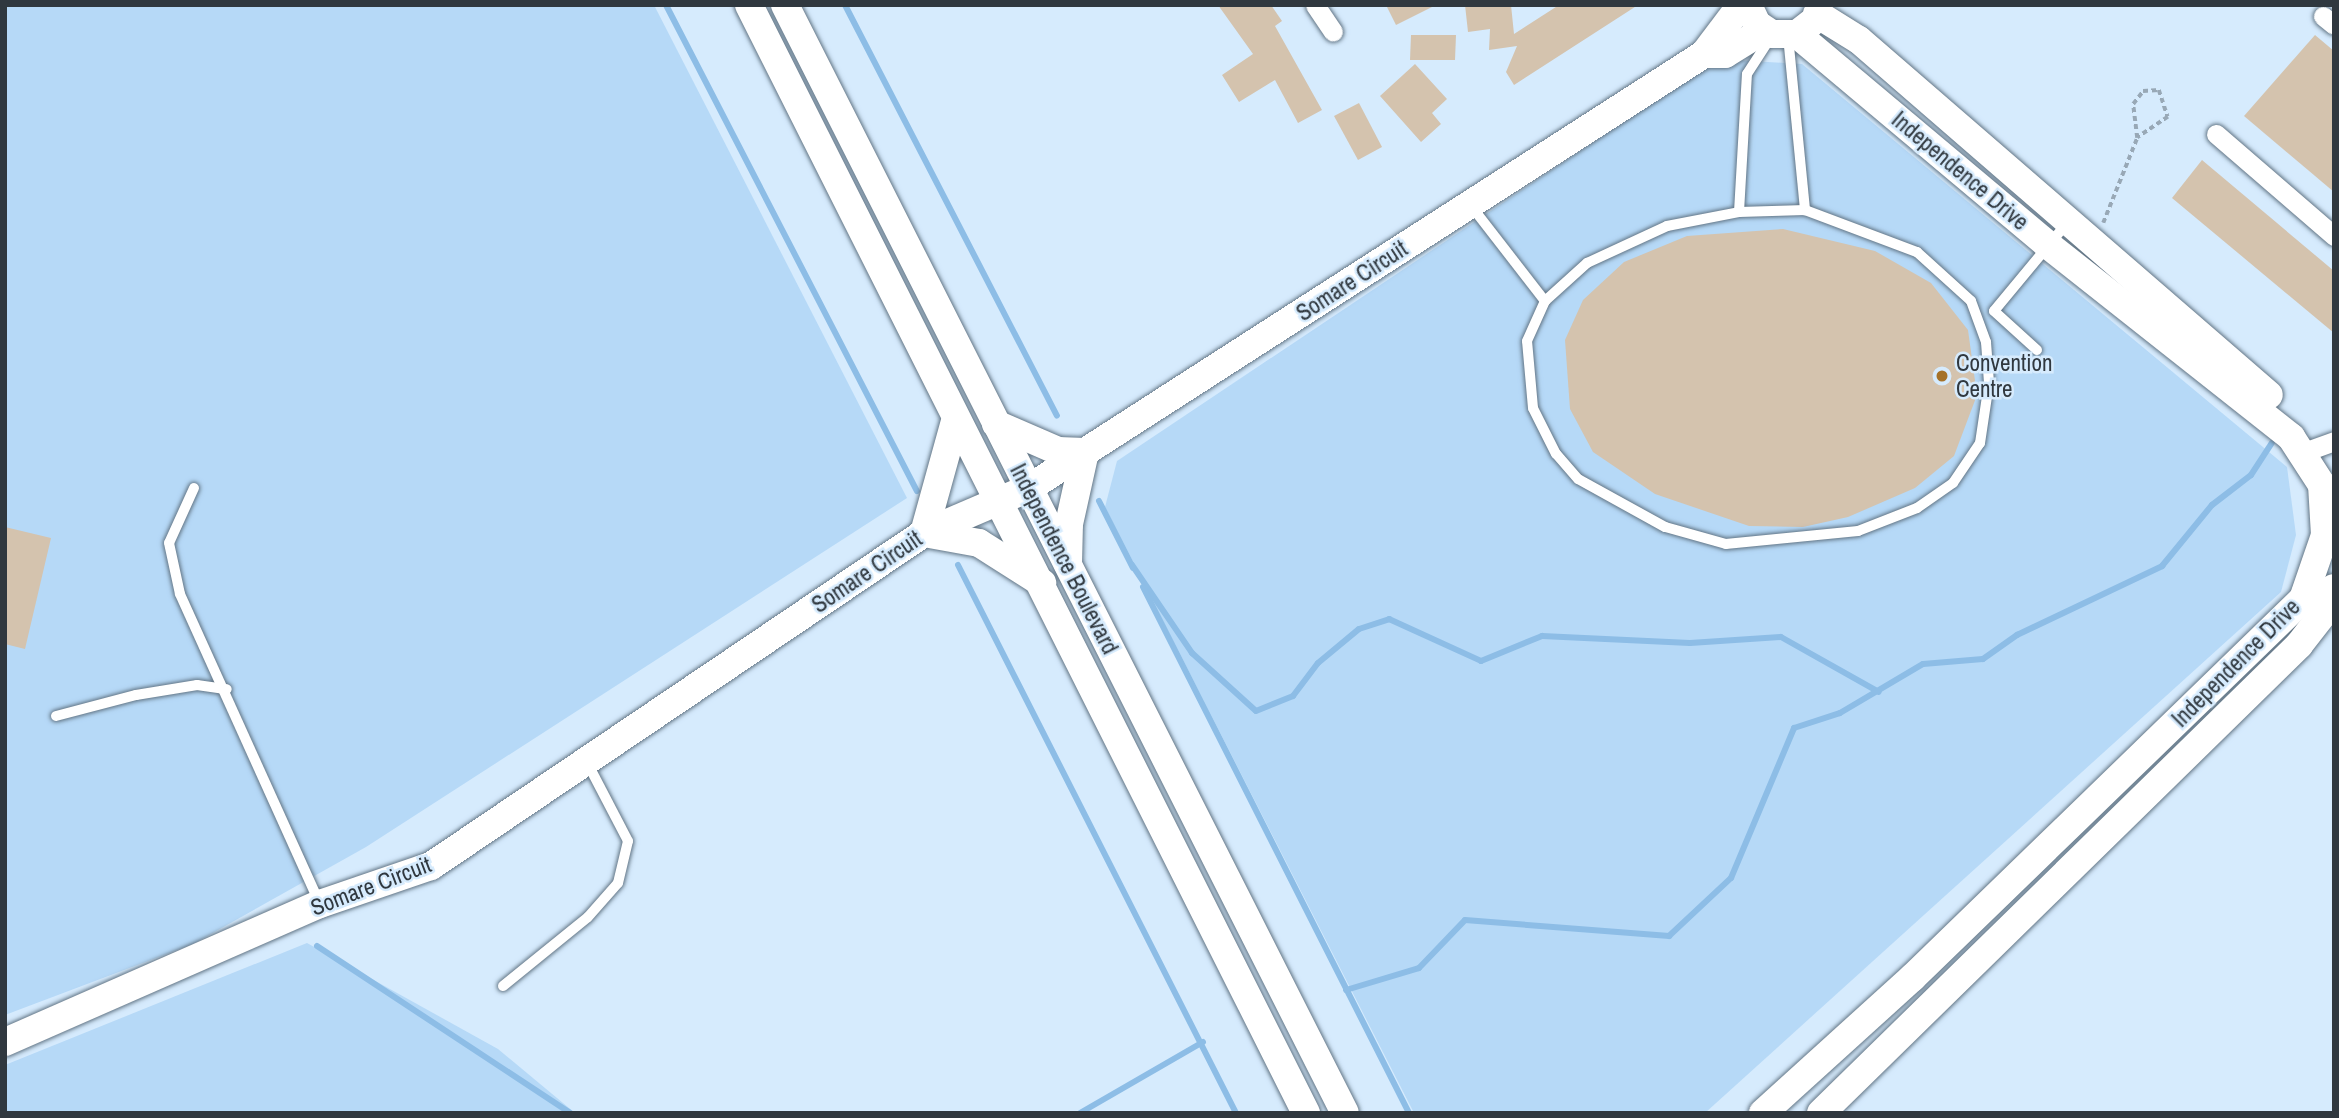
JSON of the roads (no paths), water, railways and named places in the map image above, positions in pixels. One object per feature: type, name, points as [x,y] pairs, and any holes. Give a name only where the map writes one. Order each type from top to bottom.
[{"type":"street","name":"Independence Boulevard","points":[[749,5],[956,418],[1000,499],[1306,1113]]},
{"type":"street","name":"Independence Boulevard","points":[[785,5],[1345,1113]]},
{"type":"street","points":[[1315,5],[1333,32]]},
{"type":"street","name":"Somare Circuit","points":[[5,1042],[320,904],[430,866],[588,763],[924,533],[1029,488],[1704,54],[1741,5]]},
{"type":"street","points":[[1748,5],[1793,26]]},
{"type":"street","name":"Somare Circuit","points":[[1704,54],[1725,54],[1793,26]]},
{"type":"street","name":"Independence Drive","points":[[1793,26],[1859,40],[2093,240],[2324,454]]},
{"type":"street","name":"Independence Drive","points":[[1793,26],[2047,244],[2324,454]]},
{"type":"street","points":[[2216,134],[2334,236]]},
{"type":"street","points":[[956,418],[924,533],[979,543],[1042,583]]},
{"type":"street","points":[[996,424],[1058,451],[1085,453],[1069,524],[1068,567]]},
{"type":"street","name":"Independence Drive","points":[[1763,1113],[2303,599],[2317,569],[2325,511],[2322,485],[2324,454]]},
{"type":"street","name":"Independence Drive","points":[[1821,1113],[2299,645],[2327,609],[2334,588]]},
{"type":"street","points":[[1781,1113],[1811,1070]]},
{"type":"lane","points":[[1793,26],[1805,210]]},
{"type":"lane","points":[[1739,212],[1747,74],[1793,26]]},
{"type":"lane","points":[[1470,203],[1545,301]]},
{"type":"lane","points":[[1805,210],[1917,252],[1948,274],[1978,320],[1988,369],[1985,420],[1980,443],[1953,483],[1917,508],[1858,531],[1726,544],[1617,505],[1556,454],[1533,408],[1527,374],[1527,341],[1545,301],[1587,263],[1634,238],[1739,212],[1805,210]]},
{"type":"lane","points":[[1978,320],[1994,312],[2069,220]]},
{"type":"lane","points":[[1994,312],[2037,351]]},
{"type":"lane","points":[[194,488],[169,543],[180,594],[227,690],[320,904]]},
{"type":"lane","points":[[57,716],[136,695],[197,685],[227,690]]},
{"type":"lane","points":[[503,986],[588,917],[618,883],[628,841],[588,763]]},
{"type":"waterway","points":[[666,5],[917,491]]},
{"type":"waterway","points":[[845,5],[1057,416]]},
{"type":"waterway","points":[[1346,990],[1419,968],[1465,920],[1669,936],[1731,878],[1794,728],[1840,713],[1923,664],[1983,659],[2017,635],[2162,566],[2212,505],[2251,475],[2272,443]]},
{"type":"waterway","points":[[1099,501],[1133,568]]},
{"type":"waterway","points":[[958,565],[1236,1113]]},
{"type":"waterway","points":[[1132,565],[1192,653],[1256,711],[1293,696],[1318,663],[1359,629],[1389,619],[1481,661],[1542,636],[1690,643],[1781,637],[1879,692]]},
{"type":"waterway","points":[[1143,587],[1409,1113]]},
{"type":"waterway","points":[[317,946],[570,1113]]},
{"type":"waterway","points":[[1080,1113],[1203,1042]]},
{"type":"place","name":"Convention Centre","points":[[1942,376]]}]
